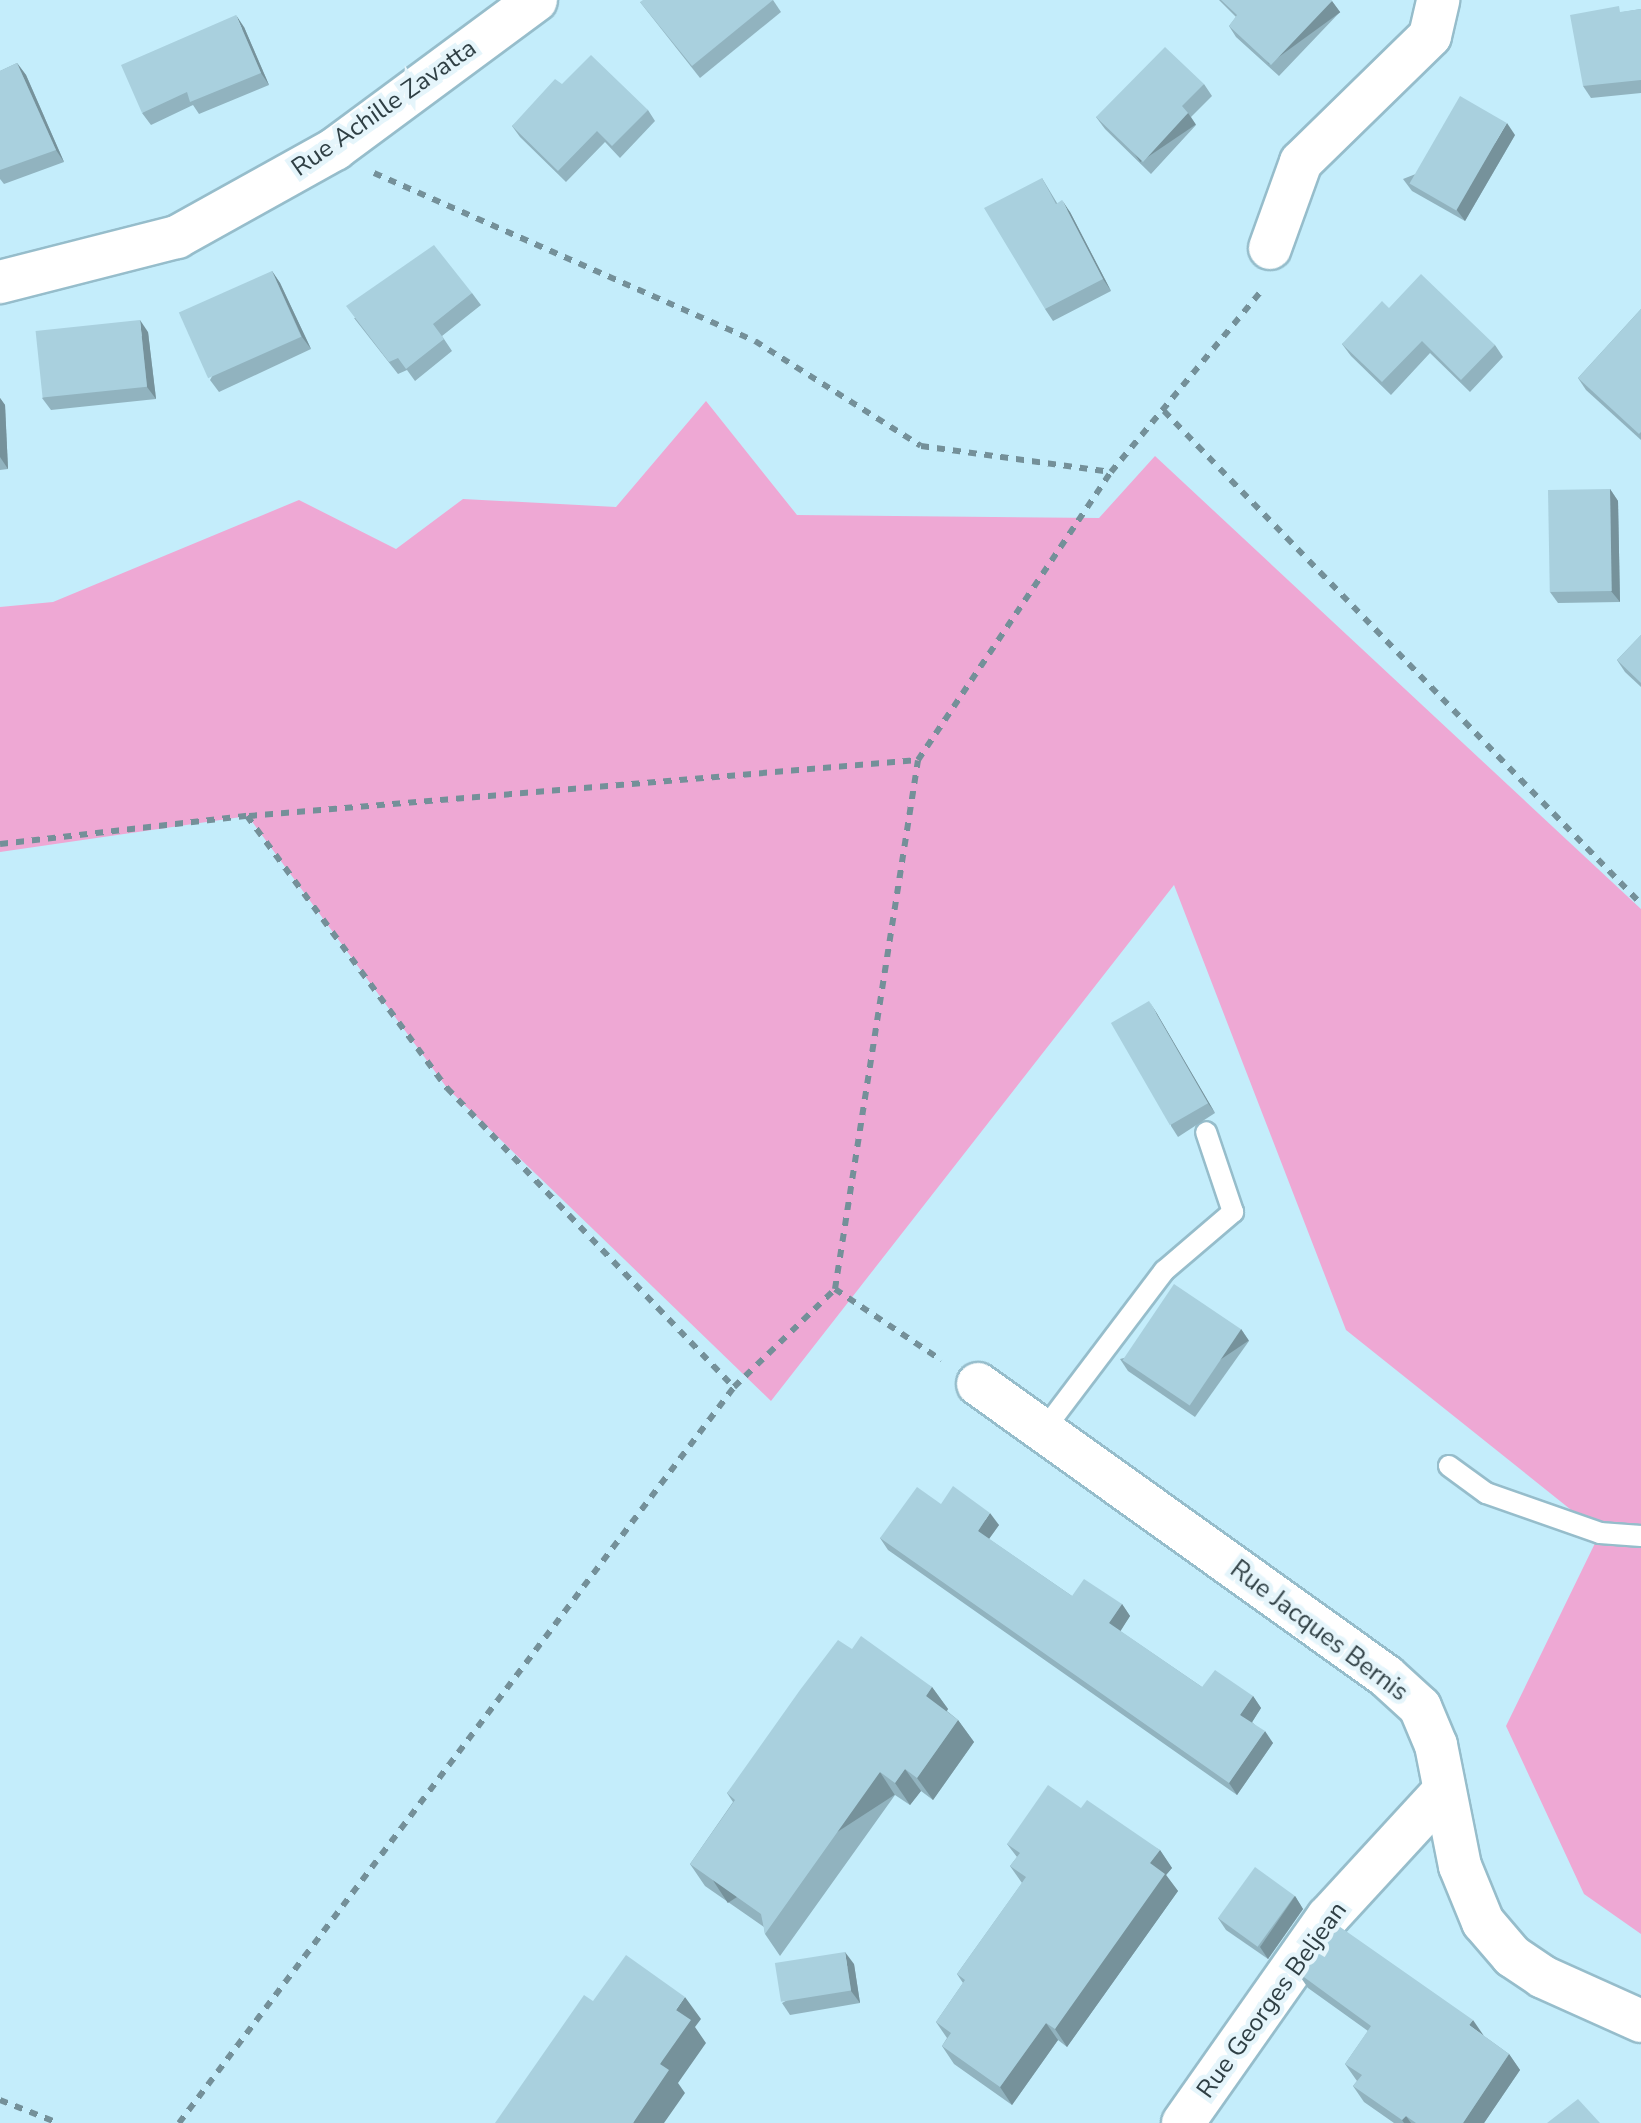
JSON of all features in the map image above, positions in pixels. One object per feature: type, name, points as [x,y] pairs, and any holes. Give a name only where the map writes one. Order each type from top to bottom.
[{"type":"street","name":"Rue Achille Zavatta","points":[[0,282],[177,237],[335,149],[536,0]]},
{"type":"street","points":[[1270,248],[1301,162],[1430,36],[1438,0]]},
{"type":"street","name":"Rue Jacques Bernis","points":[[978,1384],[1386,1676],[1420,1708],[1436,1745],[1460,1866],[1482,1922],[1512,1956],[1543,1976],[1641,2021]]},
{"type":"street","name":"Rue Georges Beljean","points":[[1182,2123],[1328,1917],[1444,1791]]},
{"type":"lane","points":[[1043,1431],[1164,1272],[1232,1212],[1206,1132]]},
{"type":"lane","points":[[1450,1466],[1486,1493],[1600,1533],[1641,1536]]},
{"type":"path","points":[[335,149],[391,184],[755,340],[921,446],[1112,472]]},
{"type":"path","points":[[179,2123],[734,1387],[835,1289],[918,760],[1112,472],[1260,300],[1270,248]]},
{"type":"path","points":[[1164,411],[1641,904]]},
{"type":"path","points":[[0,844],[248,816],[918,760]]},
{"type":"path","points":[[248,816],[447,1088],[734,1387]]},
{"type":"path","points":[[835,1289],[978,1384]]},
{"type":"path","points":[[0,2100],[58,2123]]},
{"type":"shaded area","points":[[706,401],[797,515],[1099,518],[1155,456],[1641,909],[1641,1934],[1584,1894],[1506,1726],[1600,1533],[1346,1330],[1174,885],[771,1401],[447,1088],[248,816],[0,852],[0,607],[53,602],[299,500],[396,549],[463,499],[616,507]]},
{"type":"building","points":[[773,0],[692,66],[640,2]]},
{"type":"building","points":[[1221,0],[1332,1],[1271,65],[1229,26],[1237,15]]},
{"type":"building","points":[[1619,6],[1620,12],[1641,9],[1641,80],[1583,86],[1570,15]]},
{"type":"building","points":[[236,15],[261,73],[190,102],[187,92],[142,113],[121,65]]},
{"type":"building","points":[[1165,47],[1204,84],[1182,106],[1188,113],[1143,162],[1096,117]]},
{"type":"building","points":[[591,55],[648,110],[612,146],[597,131],[558,171],[512,126],[555,79],[562,84]]},
{"type":"building","points":[[17,63],[56,150],[0,170],[0,71]]},
{"type":"building","points":[[1460,96],[1507,123],[1456,210],[1410,183]]},
{"type":"building","points":[[1042,178],[1056,204],[1062,200],[1103,279],[1045,309],[984,208]]},
{"type":"building","points":[[434,245],[472,293],[433,324],[444,339],[406,369],[398,358],[389,362],[346,306]]},
{"type":"building","points":[[272,271],[301,337],[208,378],[179,312]]},
{"type":"building","points":[[1421,274],[1495,345],[1461,380],[1422,341],[1382,382],[1342,344],[1382,301],[1389,308]]},
{"type":"building","points":[[1641,309],[1641,432],[1639,434],[1578,378]]},
{"type":"building","points":[[140,320],[147,387],[43,398],[36,331]]},
{"type":"building","points":[[1610,489],[1612,591],[1550,592],[1548,490]]},
{"type":"building","points":[[1641,635],[1641,683],[1617,660]]},
{"type":"building","points":[[1149,1001],[1208,1103],[1170,1125],[1111,1023]]},
{"type":"building","points":[[1174,1284],[1241,1329],[1190,1406],[1123,1360]]},
{"type":"building","points":[[953,1486],[990,1513],[978,1531],[1072,1596],[1084,1579],[1122,1604],[1109,1623],[1202,1687],[1215,1670],[1253,1696],[1240,1715],[1265,1731],[1229,1783],[880,1538],[917,1487],[941,1504]]},
{"type":"building","points":[[861,1636],[932,1687],[926,1696],[958,1720],[917,1778],[905,1769],[895,1783],[880,1772],[765,1934],[761,1914],[690,1864],[735,1800],[727,1793],[800,1690],[838,1640],[852,1649]]},
{"type":"building","points":[[1048,1785],[1081,1808],[1087,1800],[1160,1850],[1150,1863],[1165,1874],[1055,2029],[1046,2023],[1000,2087],[942,2046],[951,2033],[936,2022],[965,1980],[957,1974],[1026,1877],[1010,1866],[1020,1853],[1007,1844]]},
{"type":"building","points":[[1255,1867],[1295,1896],[1258,1947],[1218,1918]]},
{"type":"building","points":[[1333,1922],[1473,2020],[1469,2025],[1509,2054],[1463,2123],[1416,2123],[1406,2116],[1402,2120],[1353,2086],[1362,2075],[1345,2064],[1371,2026],[1297,1972]]},
{"type":"building","points":[[845,1952],[851,1991],[781,2002],[775,1963]]},
{"type":"building","points":[[626,1955],[685,1997],[676,2010],[691,2020],[660,2064],[669,2070],[633,2123],[495,2123],[584,1995],[593,2001]]},
{"type":"building","points":[[1578,2099],[1600,2123],[1547,2123]]}]
